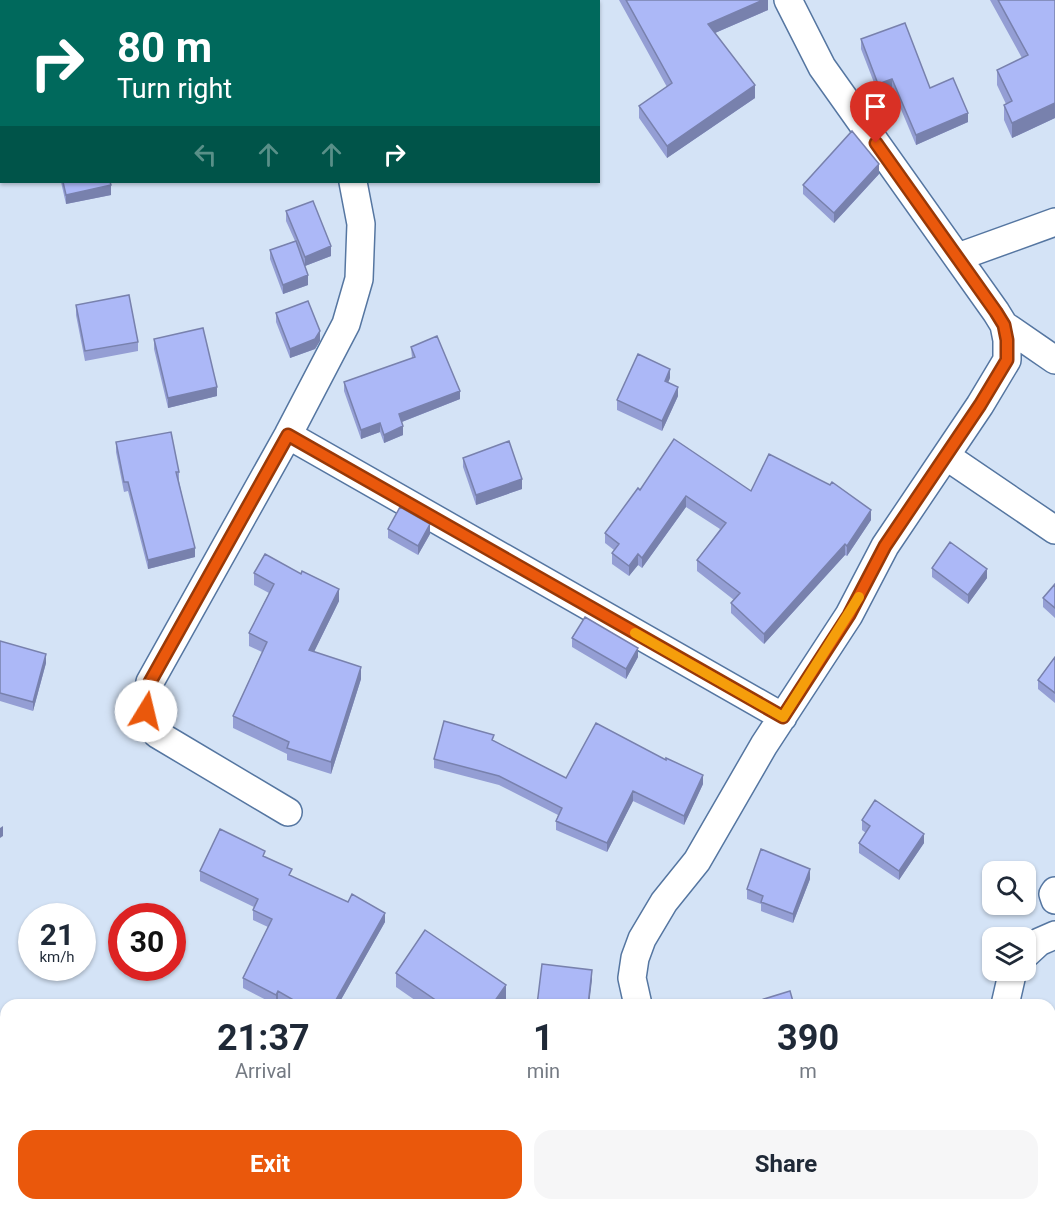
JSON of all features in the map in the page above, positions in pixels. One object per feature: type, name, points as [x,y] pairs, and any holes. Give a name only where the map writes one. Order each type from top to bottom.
[{"type":"street","points":[[788,0],[822,67],[1004,325],[1055,360]]},
{"type":"street","points":[[288,812],[157,735],[146,711],[150,682],[288,435],[346,324],[359,279],[361,224],[353,183]]},
{"type":"street","points":[[958,257],[1055,222]]},
{"type":"street","points":[[637,999],[632,978],[635,958],[642,939],[664,902],[697,861],[783,717],[849,615],[885,546],[1007,360],[1004,325]]},
{"type":"street","points":[[288,435],[783,717]]},
{"type":"street","points":[[946,456],[1055,530]]},
{"type":"street","points":[[1055,891],[1055,900]]},
{"type":"street","points":[[1036,945],[1055,934]]},
{"type":"street","points":[[1006,999],[1010,981]]},
{"type":"building","points":[[626,0],[763,0],[708,24],[755,85],[667,146],[639,106],[672,83]]},
{"type":"building","points":[[998,0],[1055,0],[1055,103],[1012,123],[1004,105],[1012,101],[997,70],[1028,55]]},
{"type":"building","points":[[905,23],[930,88],[953,78],[968,113],[916,135],[892,79],[878,84],[861,39]]},
{"type":"building","points":[[852,131],[879,164],[834,213],[803,185]]},
{"type":"building","points":[[63,183],[110,183],[111,185],[66,195]]},
{"type":"building","points":[[313,201],[331,246],[305,257],[286,211]]},
{"type":"building","points":[[296,241],[308,275],[283,285],[270,250]]},
{"type":"building","points":[[129,295],[138,342],[85,351],[76,305]]},
{"type":"building","points":[[308,301],[320,331],[315,339],[290,349],[276,313]]},
{"type":"building","points":[[203,328],[217,387],[168,398],[154,339]]},
{"type":"building","points":[[437,336],[460,391],[399,414],[403,426],[384,435],[380,423],[361,430],[344,382],[415,357],[411,347]]},
{"type":"building","points":[[638,354],[670,369],[665,381],[678,387],[662,421],[617,400]]},
{"type":"building","points":[[171,432],[179,472],[176,472],[195,548],[148,560],[128,482],[124,482],[116,442]]},
{"type":"building","points":[[674,439],[751,491],[769,454],[830,485],[832,482],[871,510],[847,546],[845,544],[764,634],[731,603],[740,593],[697,560],[726,523],[686,496],[642,558],[638,554],[629,566],[612,553],[619,544],[605,533],[638,488],[640,490]]},
{"type":"building","points":[[509,441],[522,479],[476,495],[463,458]]},
{"type":"building","points":[[400,507],[430,524],[418,546],[388,529]]},
{"type":"building","points":[[950,542],[987,569],[968,595],[932,568]]},
{"type":"building","points":[[265,554],[301,574],[302,571],[339,589],[309,650],[361,667],[331,762],[287,748],[289,742],[233,716],[267,642],[249,633],[274,584],[254,573]]},
{"type":"building","points":[[1055,584],[1055,608],[1043,598]]},
{"type":"building","points":[[585,617],[638,648],[626,669],[572,638]]},
{"type":"building","points":[[0,641],[46,654],[33,702],[0,693]]},
{"type":"building","points":[[1055,657],[1055,693],[1038,680]]},
{"type":"building","points":[[444,721],[494,735],[492,740],[566,778],[596,723],[666,760],[666,758],[703,775],[684,816],[633,791],[607,843],[556,821],[562,808],[499,776],[434,759]]},
{"type":"building","points":[[875,800],[924,834],[899,871],[859,843],[870,826],[862,820]]},
{"type":"building","points":[[220,829],[265,851],[263,856],[292,869],[289,875],[348,902],[352,894],[385,913],[336,999],[292,999],[278,991],[276,995],[243,978],[272,919],[253,910],[258,899],[200,871]]},
{"type":"building","points":[[761,849],[810,869],[793,914],[761,902],[763,896],[747,889]]},
{"type":"building","points":[[425,930],[506,985],[496,999],[434,999],[396,973]]},
{"type":"building","points":[[542,964],[592,970],[589,999],[538,999]]},
{"type":"building","points":[[790,991],[792,999],[764,999]]},
{"type":"slow traffic","points":[[635,633],[783,717],[859,597]]},
{"type":"route","points":[[146,711],[150,682],[288,435],[783,717],[849,615],[885,546],[980,405],[1007,360],[1004,325],[876,143]]}]
